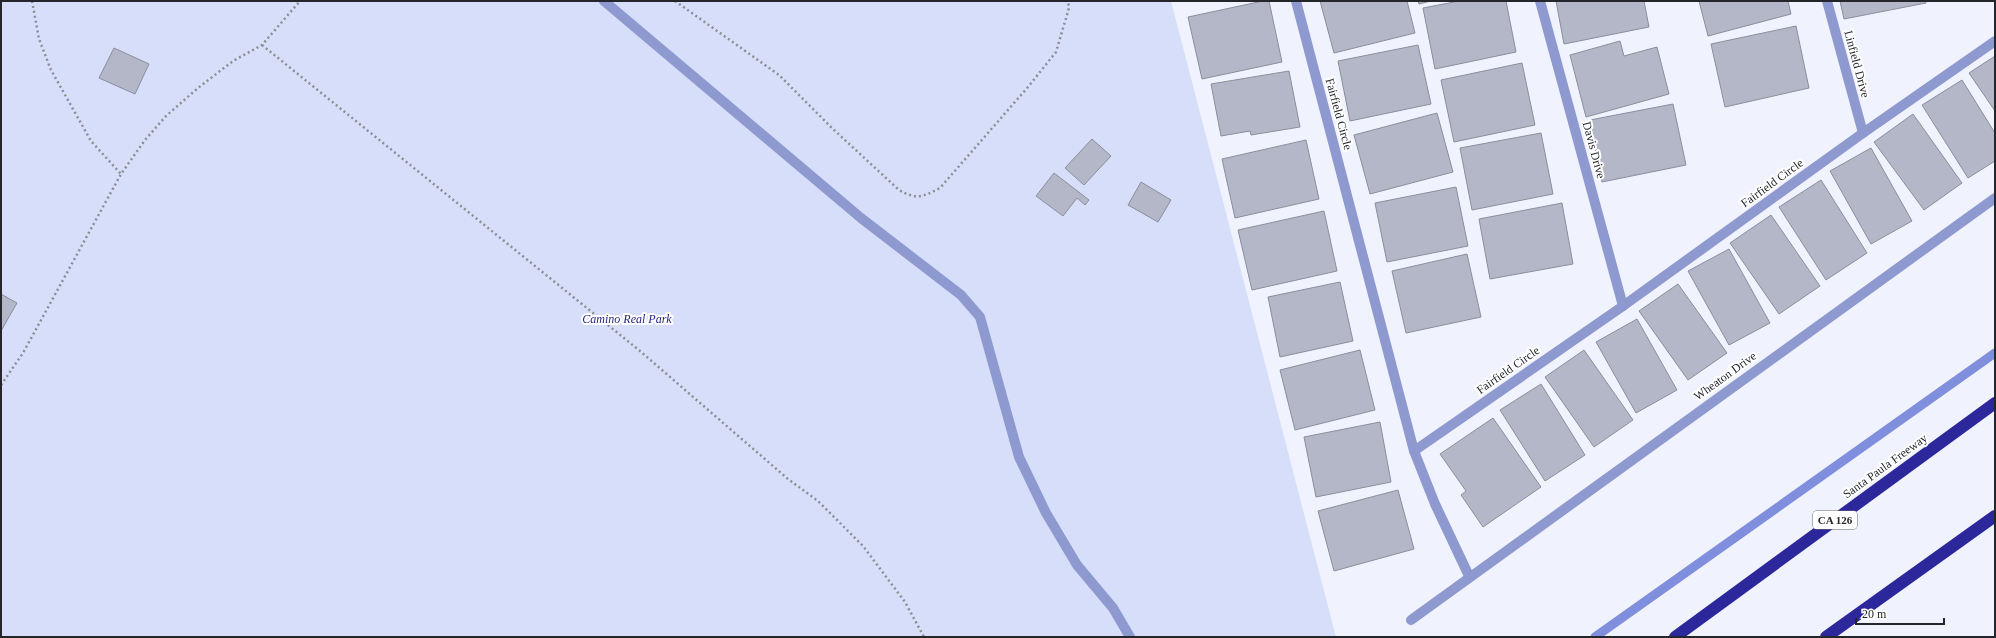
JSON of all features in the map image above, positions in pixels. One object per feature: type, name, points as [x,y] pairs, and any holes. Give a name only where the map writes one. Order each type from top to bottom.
[{"type":"highway","name":"Santa Paula Freeway","points":[[1675,637],[1995,403]]},
{"type":"highway","points":[[1826,637],[1995,516]]},
{"type":"lane","points":[[604,1],[861,218],[961,295],[972,306],[980,317],[1019,457],[1046,513],[1077,565],[1113,608],[1130,637]]},
{"type":"lane","name":"Fairfield Circle","points":[[1296,1],[1414,451],[1623,306],[1995,40]]},
{"type":"lane","name":"Davis Drive","points":[[1540,1],[1623,306]]},
{"type":"lane","name":"Linfield Drive","points":[[1827,1],[1863,133]]},
{"type":"lane","name":"Wheaton Drive","points":[[1411,620],[1469,576],[1995,198]]},
{"type":"lane","points":[[1414,451],[1435,504],[1469,576]]},
{"type":"path","points":[[32,1],[39,39],[51,70],[91,141],[121,174]]},
{"type":"path","points":[[1,385],[23,353],[121,174],[145,140],[166,116],[198,88],[233,61],[262,45],[300,1]]},
{"type":"path","points":[[675,1],[779,75],[899,190],[911,197],[925,195],[940,188],[1028,87],[1056,52],[1070,8],[1068,1]]},
{"type":"path","points":[[262,45],[640,351],[788,479],[818,501],[863,546],[905,602],[924,637]]},
{"type":"green space","name":"Camino Real Park","points":[[1,1],[1171,1],[1336,637],[1,637]]},
{"type":"building","points":[[1269,1],[1282,62],[1202,79],[1188,17]]},
{"type":"building","points":[[1320,1],[1407,1],[1415,33],[1334,53]]},
{"type":"building","points":[[1418,1],[1431,1],[1419,4]]},
{"type":"building","points":[[1459,1],[1506,1],[1516,52],[1435,69],[1423,8]]},
{"type":"building","points":[[1556,1],[1644,1],[1649,27],[1564,44]]},
{"type":"building","points":[[1699,1],[1788,1],[1791,14],[1708,36]]},
{"type":"building","points":[[1840,1],[1925,1],[1926,3],[1844,19]]},
{"type":"building","points":[[1796,26],[1809,88],[1725,107],[1711,44]]},
{"type":"building","points":[[1620,41],[1624,56],[1657,47],[1669,94],[1586,117],[1570,55]]},
{"type":"building","points":[[1418,45],[1431,104],[1350,121],[1338,61]]},
{"type":"building","points":[[114,48],[149,64],[135,94],[99,78]]},
{"type":"building","points":[[1995,56],[1995,111],[1969,73]]},
{"type":"building","points":[[1522,63],[1535,125],[1454,142],[1441,80]]},
{"type":"building","points":[[1289,71],[1300,127],[1251,135],[1250,131],[1221,136],[1211,84]]},
{"type":"building","points":[[1962,80],[1995,133],[1995,161],[1968,178],[1922,105]]},
{"type":"building","points":[[1673,104],[1686,165],[1602,182],[1590,120]]},
{"type":"building","points":[[1437,113],[1453,172],[1370,194],[1354,135]]},
{"type":"building","points":[[1913,114],[1962,183],[1924,210],[1874,142]]},
{"type":"building","points":[[1541,133],[1553,194],[1472,210],[1460,148]]},
{"type":"building","points":[[1092,139],[1111,156],[1084,185],[1065,168]]},
{"type":"building","points":[[1306,140],[1319,199],[1235,218],[1222,159]]},
{"type":"building","points":[[1871,148],[1912,221],[1871,244],[1830,171]]},
{"type":"building","points":[[1054,173],[1089,200],[1085,205],[1077,198],[1063,216],[1036,196]]},
{"type":"building","points":[[1821,180],[1867,253],[1826,280],[1779,207]]},
{"type":"building","points":[[1141,182],[1171,200],[1158,222],[1128,205]]},
{"type":"building","points":[[1456,187],[1468,246],[1387,262],[1375,203]]},
{"type":"building","points":[[1562,203],[1573,264],[1490,279],[1479,219]]},
{"type":"building","points":[[1324,211],[1337,271],[1252,290],[1238,230]]},
{"type":"building","points":[[1771,215],[1820,286],[1779,314],[1730,243]]},
{"type":"building","points":[[1729,249],[1770,323],[1729,345],[1688,271]]},
{"type":"building","points":[[1467,254],[1481,317],[1406,333],[1392,271]]},
{"type":"building","points":[[1340,282],[1353,341],[1280,357],[1268,297]]},
{"type":"building","points":[[1678,284],[1727,353],[1688,380],[1639,311]]},
{"type":"building","points":[[1,294],[17,303],[1,331]]},
{"type":"building","points":[[1637,319],[1677,390],[1636,413],[1596,342]]},
{"type":"building","points":[[1360,350],[1375,410],[1295,430],[1280,370]]},
{"type":"building","points":[[1584,350],[1633,420],[1594,447],[1545,377]]},
{"type":"building","points":[[1541,384],[1585,455],[1545,481],[1500,410]]},
{"type":"building","points":[[1493,418],[1541,487],[1483,527],[1461,495],[1466,491],[1440,454]]},
{"type":"building","points":[[1380,422],[1391,482],[1316,497],[1304,437]]},
{"type":"building","points":[[1398,490],[1414,549],[1334,571],[1318,511]]},
{"type":"waterway","points":[[1595,637],[1995,353]]}]
